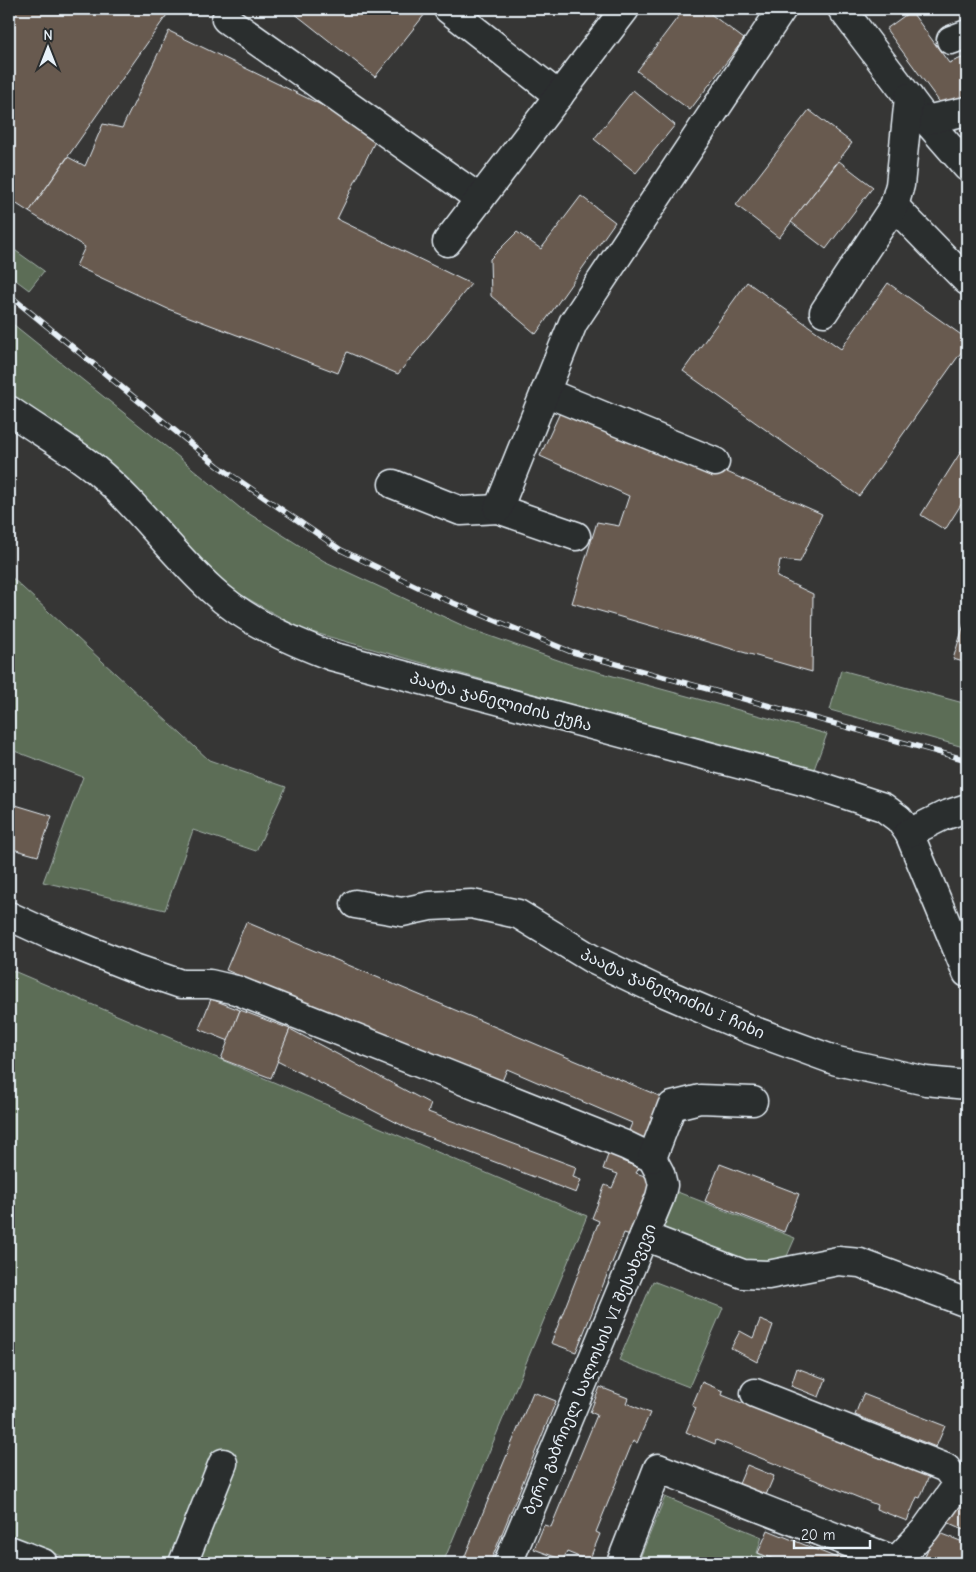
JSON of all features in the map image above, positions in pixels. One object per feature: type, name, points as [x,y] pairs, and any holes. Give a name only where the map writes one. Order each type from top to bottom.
[{"type":"street","points":[[448,9],[559,96]]},
{"type":"street","points":[[447,242],[625,9]]},
{"type":"street","points":[[498,509],[573,323],[782,9]]},
{"type":"street","points":[[842,9],[926,120],[967,167]]},
{"type":"street","points":[[226,19],[480,199]]},
{"type":"street","points":[[824,312],[894,206],[900,185],[909,97]]},
{"type":"street","points":[[926,120],[967,111]]},
{"type":"street","points":[[894,206],[967,281]]},
{"type":"street","points":[[545,392],[715,462]]},
{"type":"street","name":"პაატა ჯანელიძის ქუჩა","points":[[9,410],[96,470],[124,496],[213,591],[251,620],[297,643],[331,656],[859,798],[884,807],[899,819],[909,833],[967,973]]},
{"type":"street","points":[[393,484],[461,510],[498,509],[576,536]]},
{"type":"street","points":[[909,833],[943,816],[967,808]]},
{"type":"street","name":"პაატა ჯანელიძის I ჩიხი","points":[[355,904],[402,912],[430,906],[472,904],[518,914],[592,959],[653,988],[749,1029],[837,1061],[926,1081],[967,1085]]},
{"type":"street","points":[[9,916],[48,934],[181,984],[210,984],[236,990],[607,1138],[656,1165],[672,1106],[700,1098],[753,1101]]},
{"type":"street","name":"ბერი გაბრიელ სალოსის VI შესახვევი","points":[[510,1562],[662,1191],[663,1185],[656,1165]]},
{"type":"street","points":[[644,1236],[743,1274],[768,1275],[838,1261],[860,1263],[967,1303]]},
{"type":"street","points":[[621,1563],[658,1468],[896,1562],[925,1530],[958,1484],[946,1468],[755,1392]]},
{"type":"street","points":[[182,1563],[223,1463]]},
{"type":"street","points":[[9,1550],[43,1563]]},
{"type":"green space","points":[[9,246],[44,271],[29,290],[9,275]]},
{"type":"green space","points":[[9,321],[240,508],[324,561],[470,629],[569,664],[827,734],[813,772],[301,629],[217,581],[9,401]]},
{"type":"green space","points":[[9,575],[209,760],[286,787],[256,851],[193,830],[165,910],[43,882],[83,777],[9,749]]},
{"type":"green space","points":[[841,670],[967,704],[967,748],[830,710]]},
{"type":"green space","points":[[9,969],[587,1216],[443,1563],[80,1563],[9,1536]]},
{"type":"green space","points":[[675,1191],[795,1238],[784,1263],[757,1265],[660,1228]]},
{"type":"green space","points":[[653,1281],[723,1308],[689,1387],[619,1360]]},
{"type":"green space","points":[[665,1497],[762,1537],[757,1553],[782,1563],[638,1563]]},
{"type":"building","points":[[9,9],[171,9],[29,212],[9,199]]},
{"type":"building","points":[[289,9],[429,9],[375,77]]},
{"type":"building","points":[[684,9],[704,9],[744,39],[690,110],[637,71]]},
{"type":"building","points":[[911,11],[949,63],[967,56],[967,95],[941,104],[886,29]]},
{"type":"building","points":[[169,31],[379,133],[337,219],[471,284],[398,374],[347,352],[338,373],[168,309],[76,266],[85,247],[29,212],[68,157],[85,166],[103,124],[122,128]]},
{"type":"building","points":[[633,90],[675,125],[636,173],[594,139]]},
{"type":"building","points":[[809,110],[852,143],[779,238],[736,205]]},
{"type":"building","points":[[839,161],[873,187],[826,249],[791,222]]},
{"type":"building","points":[[581,196],[615,222],[536,334],[491,296],[490,259],[517,232],[541,249]]},
{"type":"building","points":[[747,282],[841,349],[888,283],[967,339],[967,344],[859,496],[683,371]]},
{"type":"building","points":[[563,406],[720,469],[822,514],[800,562],[780,560],[777,577],[813,594],[812,672],[572,603],[597,522],[619,526],[629,496],[540,456]]},
{"type":"building","points":[[967,442],[967,495],[945,530],[921,515]]},
{"type":"building","points":[[967,615],[967,663],[953,659]]},
{"type":"building","points":[[9,803],[52,816],[38,856],[9,848]]},
{"type":"building","points":[[246,922],[664,1098],[646,1141],[628,1133],[632,1123],[507,1069],[500,1086],[226,970]]},
{"type":"building","points":[[211,999],[240,1010],[229,1041],[199,1029]]},
{"type":"building","points":[[240,1010],[290,1029],[271,1078],[221,1059]]},
{"type":"building","points":[[290,1029],[431,1104],[428,1112],[576,1167],[573,1177],[581,1180],[576,1193],[411,1130],[277,1061]]},
{"type":"building","points":[[609,1152],[624,1158],[622,1161],[639,1168],[636,1173],[656,1180],[634,1236],[624,1233],[576,1352],[551,1343],[599,1221],[592,1218],[605,1185],[612,1188],[618,1174],[603,1169]]},
{"type":"building","points":[[720,1164],[799,1194],[784,1232],[705,1201]]},
{"type":"building","points":[[760,1320],[773,1325],[766,1345],[757,1362],[731,1348],[740,1331],[753,1338]]},
{"type":"building","points":[[797,1368],[826,1379],[819,1397],[791,1386]]},
{"type":"building","points":[[702,1382],[723,1391],[722,1395],[905,1468],[907,1464],[930,1474],[920,1498],[917,1497],[907,1521],[876,1509],[877,1505],[716,1440],[715,1444],[686,1432],[696,1408],[692,1406]]},
{"type":"building","points":[[600,1387],[628,1398],[626,1403],[650,1413],[637,1443],[633,1441],[596,1532],[600,1534],[589,1561],[567,1552],[563,1560],[534,1549],[544,1525],[551,1527],[597,1415],[590,1412]]},
{"type":"building","points":[[533,1392],[556,1401],[490,1563],[462,1563]]},
{"type":"building","points":[[863,1394],[945,1426],[936,1447],[855,1415]]},
{"type":"building","points":[[747,1465],[774,1476],[766,1495],[739,1484]]},
{"type":"building","points":[[956,1501],[967,1506],[967,1531],[947,1522]]},
{"type":"building","points":[[768,1530],[837,1558],[839,1552],[853,1558],[851,1563],[784,1563],[758,1553]]},
{"type":"building","points":[[935,1531],[963,1542],[965,1536],[967,1536],[967,1563],[932,1563],[924,1559]]},
{"type":"railway","points":[[9,295],[218,466],[341,550],[439,597],[569,651],[967,760]]}]
